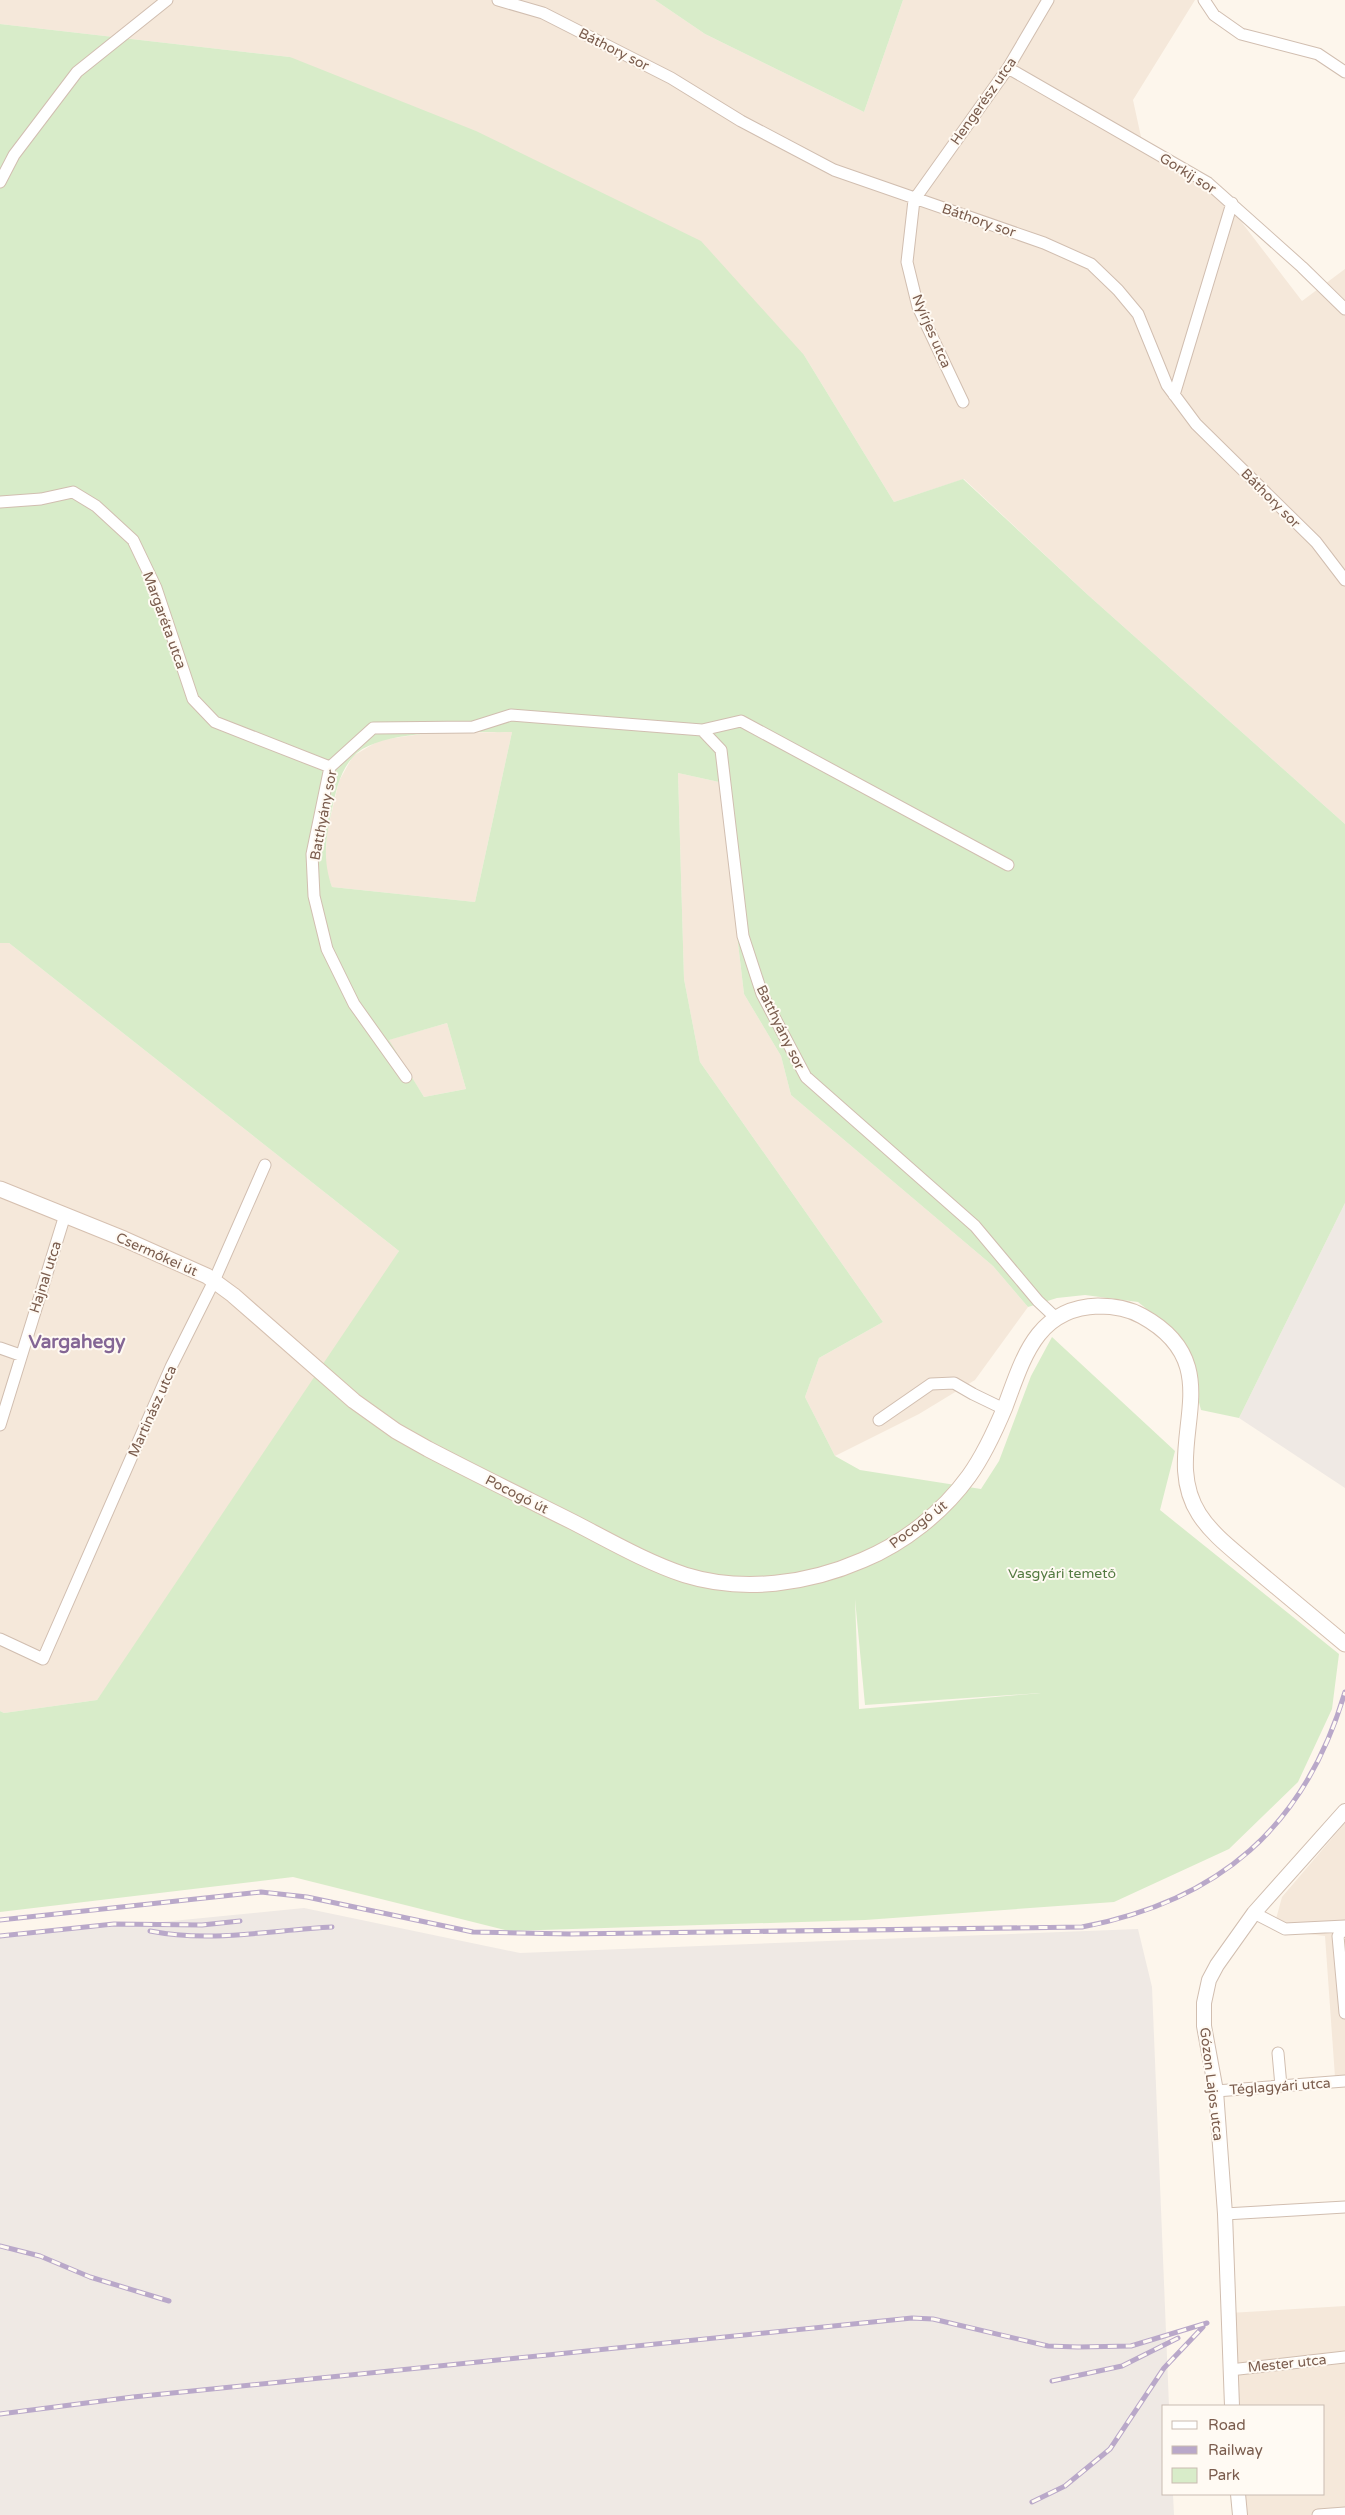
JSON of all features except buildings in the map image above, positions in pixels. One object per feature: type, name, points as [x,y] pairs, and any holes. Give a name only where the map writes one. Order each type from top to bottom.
[{"type":"main road","name":"Csermőkei út","points":[[0,1189],[180,1264],[214,1281],[297,1350]]},
{"type":"main road","name":"Pocogó út","points":[[297,1350],[354,1401],[396,1431],[647,1559],[685,1574],[725,1582],[784,1582],[815,1577],[863,1560],[890,1546],[939,1510],[960,1488],[988,1445],[1032,1341],[1056,1318],[1083,1307],[1118,1307],[1141,1315],[1159,1326],[1174,1341],[1186,1362],[1190,1376],[1192,1405],[1186,1474],[1188,1487],[1199,1514],[1232,1549],[1345,1644]]},
{"type":"street","points":[[0,182],[14,155],[77,72],[167,0]]},
{"type":"street","name":"Báthory sor","points":[[498,0],[543,13],[611,47],[671,78],[741,121],[834,170],[914,200],[968,216],[1044,243],[1091,264],[1118,290],[1138,314],[1167,385],[1196,424],[1316,542],[1345,580]]},
{"type":"street","name":"Hengerész utca","points":[[914,200],[1008,68],[1048,0]]},
{"type":"street","points":[[1204,0],[1214,15],[1241,34],[1318,54],[1345,72]]},
{"type":"street","name":"Gorkij sor","points":[[1008,68],[1208,183],[1232,203],[1345,309]]},
{"type":"street","name":"Nyírjes utca","points":[[914,200],[907,262],[909,271],[918,307],[963,402]]},
{"type":"street","points":[[1174,394],[1232,203]]},
{"type":"street","name":"Margaréta utca","points":[[0,502],[41,499],[73,492],[96,506],[133,540],[156,588],[193,699],[215,722],[330,767]]},
{"type":"street","name":"Batthyány sor","points":[[406,1077],[354,1004],[327,949],[314,896],[312,854],[330,767],[373,728],[473,727],[511,715],[702,730],[741,721],[1008,865]]},
{"type":"street","name":"Batthyány sor","points":[[702,730],[721,750],[743,936],[762,994],[806,1077],[976,1226],[1038,1301],[1056,1318]]},
{"type":"street","name":"Martinász utca","points":[[0,1639],[43,1659],[171,1367],[214,1281],[265,1164]]},
{"type":"street","name":"Hajnal utca","points":[[0,1425],[20,1354],[65,1215]]},
{"type":"street","points":[[0,1348],[20,1354]]},
{"type":"street","points":[[879,1420],[931,1384],[954,1383],[1004,1409]]},
{"type":"street","name":"Gózon Lajos utca","points":[[1232,2405],[1225,2214],[1216,2091],[1204,2026],[1204,2003],[1209,1980],[1217,1964],[1254,1913],[1345,1811]]},
{"type":"street","points":[[1254,1913],[1286,1929],[1345,1927]]},
{"type":"street","points":[[1345,1927],[1338,1936],[1345,2013]]},
{"type":"street","points":[[1278,2053],[1281,2086]]},
{"type":"street","name":"Téglagyári utca","points":[[1216,2091],[1345,2081]]},
{"type":"street","points":[[1225,2214],[1345,2207]]},
{"type":"street","name":"Mester utca","points":[[1230,2370],[1345,2356]]},
{"type":"street","points":[[1238,2495],[1240,2515]]},
{"type":"street","points":[[1318,2515],[1345,2513]]},
{"type":"shaded area","points":[[0,0],[655,0],[705,34],[864,112],[903,0],[1195,0],[1133,100],[1143,146],[1220,194],[1302,301],[1345,269],[1345,824],[1088,595],[964,479],[894,502],[804,355],[290,57],[0,24]]},
{"type":"shaded area","points":[[512,732],[475,902],[332,887],[325,869],[327,832],[339,781],[353,756],[380,740],[429,733]]},
{"type":"shaded area","points":[[678,773],[719,782],[744,994],[781,1056],[791,1095],[993,1266],[1028,1307],[975,1380],[919,1414],[835,1456],[805,1397],[819,1358],[883,1322],[700,1062],[684,979]]},
{"type":"shaded area","points":[[0,943],[9,943],[399,1251],[281,1444],[97,1700],[4,1713],[0,1711]]},
{"type":"shaded area","points":[[447,1023],[466,1089],[424,1097],[388,1040]]},
{"type":"shaded area","points":[[1345,1203],[1345,1488],[1239,1418]]},
{"type":"shaded area","points":[[1345,1823],[1345,2076],[1335,2077],[1325,1936],[1273,1930],[1282,1897]]},
{"type":"shaded area","points":[[304,1908],[520,1953],[1138,1929],[1152,1987],[1169,2405],[1162,2405],[1162,2495],[1173,2495],[1174,2515],[0,2515],[0,1938]]},
{"type":"shaded area","points":[[1345,2306],[1345,2515],[1244,2515],[1242,2495],[1325,2495],[1325,2405],[1236,2405],[1229,2313]]},
{"type":"green space","points":[[655,0],[903,0],[864,112],[705,34]]},
{"type":"green space","name":"Vasgyári temető","points":[[0,24],[290,57],[476,131],[701,241],[804,355],[894,502],[963,479],[1088,595],[1345,824],[1345,1203],[1239,1418],[1201,1410],[1196,1391],[1193,1357],[1168,1326],[1138,1302],[1085,1295],[1057,1298],[1028,1307],[993,1266],[791,1095],[781,1056],[744,994],[719,782],[678,773],[684,979],[700,1062],[883,1322],[819,1358],[805,1397],[835,1456],[860,1470],[981,1489],[999,1461],[1031,1376],[1052,1337],[1175,1451],[1160,1510],[1339,1654],[1332,1709],[1298,1782],[1229,1849],[1114,1902],[865,1920],[509,1931],[293,1877],[0,1912],[0,1711],[4,1713],[97,1700],[399,1251],[9,943],[0,943]],"holes":[[[452,732],[512,732],[475,902],[332,887],[326,857],[328,829],[339,782],[345,768],[353,757],[366,747],[405,736]],[[447,1023],[466,1089],[424,1097],[389,1040]],[[855,1599],[865,1705],[1041,1693],[859,1709]]]},
{"type":"railway","points":[[0,1920],[261,1892],[307,1897],[473,1932],[570,1934],[1082,1927],[1131,1915],[1175,1898],[1215,1877],[1250,1850],[1280,1819],[1306,1782],[1328,1740],[1345,1692]]},
{"type":"railway","points":[[0,1936],[114,1924],[202,1925],[240,1921]]},
{"type":"railway","points":[[150,1931],[196,1936],[219,1936],[332,1927]]},
{"type":"railway","points":[[0,2246],[40,2256],[90,2277],[169,2301]]},
{"type":"railway","points":[[0,2414],[133,2397],[912,2318],[933,2319],[1048,2346],[1078,2347],[1131,2346],[1207,2323]]},
{"type":"railway","points":[[1032,2502],[1065,2486],[1110,2449],[1164,2368],[1203,2327]]},
{"type":"railway","points":[[1052,2381],[1122,2366],[1178,2338]]},
{"type":"district","name":"Vargahegy","points":[[77,1341]]}]
